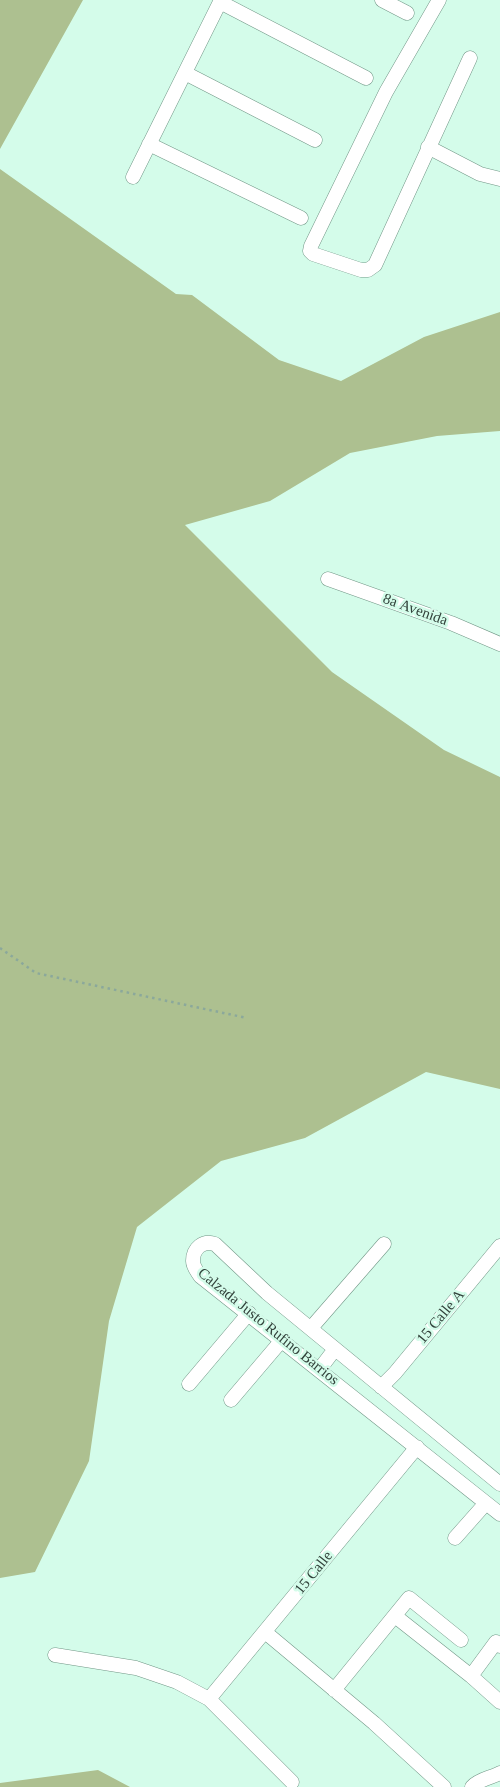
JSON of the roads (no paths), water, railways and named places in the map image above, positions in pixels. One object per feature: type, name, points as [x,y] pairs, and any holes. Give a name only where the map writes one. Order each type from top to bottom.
[{"type":"street","points":[[382,0],[407,13]]},
{"type":"street","points":[[439,0],[386,92],[312,246],[310,251],[313,254],[361,270],[368,270],[375,265],[470,58]]},
{"type":"street","points":[[132,177],[220,1],[366,78]]},
{"type":"street","points":[[185,73],[315,140]]},
{"type":"street","points":[[149,144],[301,218]]},
{"type":"street","points":[[428,147],[480,174],[500,179]]},
{"type":"street","name":"8a Avenida","points":[[328,579],[451,623],[500,644]]},
{"type":"street","name":"Calzada Justo Rufino Barrios","points":[[500,1484],[267,1293],[215,1244],[202,1243],[195,1253],[193,1262],[200,1276],[500,1514]]},
{"type":"street","points":[[311,1328],[384,1244]]},
{"type":"street","name":"15 Calle A","points":[[381,1387],[395,1373],[500,1246]]},
{"type":"street","points":[[189,1384],[249,1313]]},
{"type":"street","points":[[231,1400],[282,1340]]},
{"type":"street","points":[[319,1370],[335,1349]]},
{"type":"street","name":"15 Calle","points":[[209,1699],[417,1447]]},
{"type":"street","points":[[455,1538],[486,1504]]},
{"type":"street","points":[[334,1690],[409,1598],[461,1640]]},
{"type":"street","points":[[395,1616],[471,1676],[500,1702]]},
{"type":"street","points":[[265,1632],[374,1723],[444,1787]]},
{"type":"street","points":[[471,1676],[496,1642],[500,1646]]},
{"type":"street","points":[[55,1655],[136,1668],[177,1682],[209,1699],[292,1782]]},
{"type":"street","points":[[472,1787],[478,1781],[500,1773]]}]
